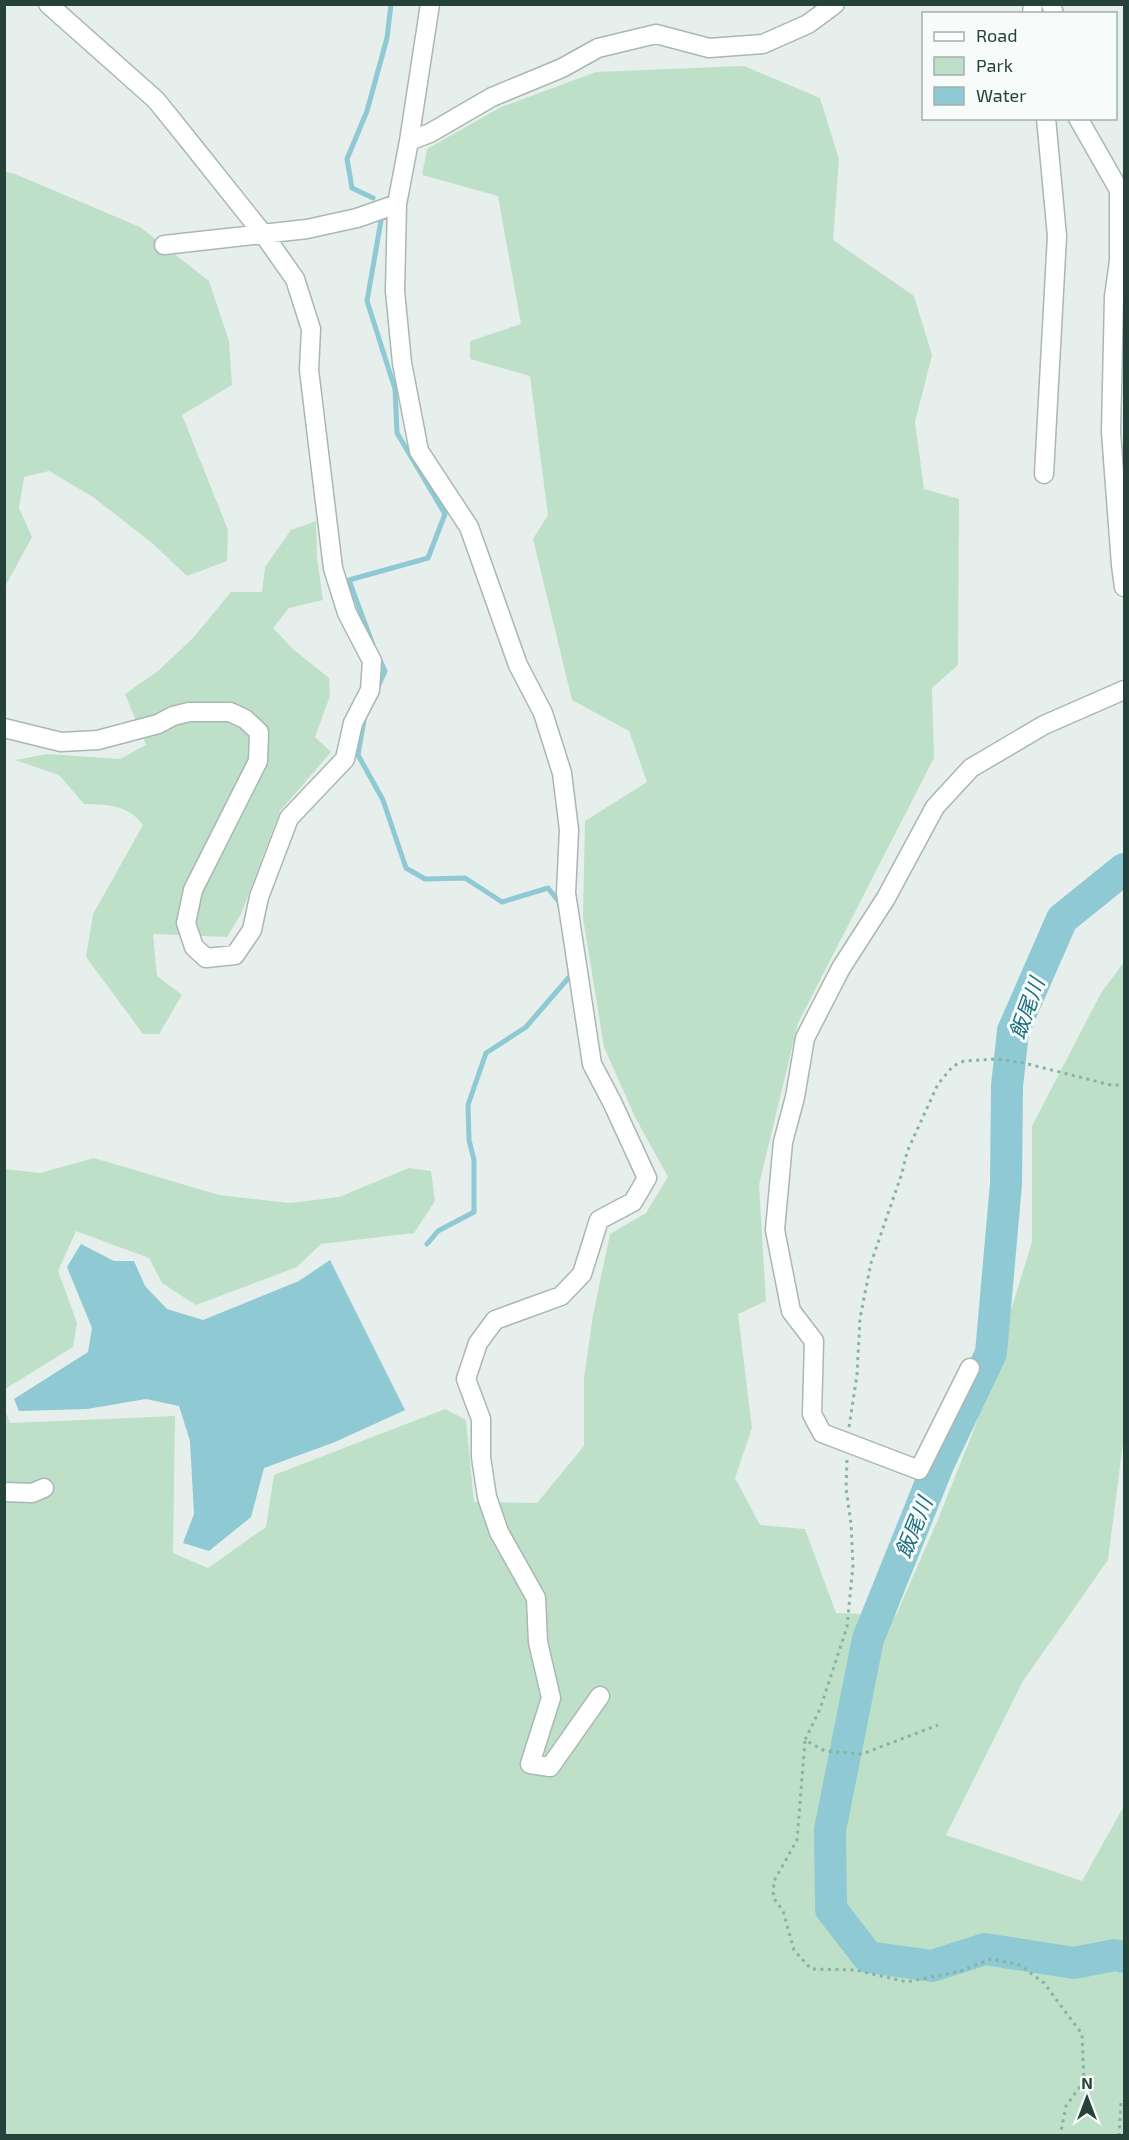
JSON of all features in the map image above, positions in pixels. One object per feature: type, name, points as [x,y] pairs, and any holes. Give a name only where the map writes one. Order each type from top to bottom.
[{"type":"street","points":[[4,728],[61,742],[98,740],[158,724],[173,716],[189,712],[230,712],[245,719],[259,732],[258,761],[193,890],[186,923],[194,946],[206,958],[235,955],[252,930],[259,897],[289,818],[345,759],[352,723],[370,690],[372,661],[347,613],[333,568],[310,382],[311,329],[295,279],[264,235],[156,100],[48,4]]},
{"type":"street","points":[[430,4],[397,204],[395,291],[402,363],[419,451],[469,527],[518,665],[543,713],[562,773],[569,830],[566,893],[592,1064],[647,1178],[633,1202],[599,1220],[582,1274],[561,1296],[495,1320],[478,1343],[466,1379],[480,1419],[480,1457],[487,1497],[499,1532],[536,1599],[537,1642],[551,1698],[530,1764],[550,1767],[600,1696]]},
{"type":"street","points":[[409,141],[430,133],[492,97],[562,68],[598,48],[656,34],[709,48],[763,44],[808,24],[835,4]]},
{"type":"street","points":[[1044,474],[1057,236],[1046,120]]},
{"type":"street","points":[[1079,120],[1119,190],[1119,261],[1114,297],[1111,432],[1120,565],[1125,587]]},
{"type":"street","points":[[164,245],[307,229],[357,218],[397,204]]},
{"type":"street","points":[[969,1368],[919,1470],[822,1433],[812,1414],[814,1341],[791,1311],[775,1230],[783,1143],[795,1096],[805,1038],[841,968],[886,898],[935,807],[971,768],[1044,726],[1125,690]]},
{"type":"street","points":[[4,1492],[32,1493],[44,1488]]},
{"type":"path","points":[[1060,2136],[1066,2106],[1084,2081],[1082,2034],[1044,1983],[1020,1965],[991,1959],[961,1971],[907,1982],[855,1970],[811,1969],[794,1950],[783,1911],[773,1897],[774,1881],[796,1840],[805,1740],[820,1709],[847,1627],[853,1565],[846,1488],[847,1442],[857,1375],[860,1318],[871,1263],[907,1152],[938,1084],[953,1066],[964,1061],[997,1059],[1024,1063],[1111,1085],[1125,1085]]},
{"type":"path","points":[[805,1740],[825,1751],[861,1754],[938,1725]]},
{"type":"path","points":[[1119,2136],[1121,2103],[1125,2100]]},
{"type":"green space","points":[[744,66],[820,98],[839,159],[833,240],[914,296],[932,355],[915,422],[924,489],[959,499],[958,665],[932,688],[934,758],[798,1023],[759,1185],[766,1301],[738,1314],[752,1428],[735,1478],[760,1525],[805,1529],[836,1613],[896,1615],[975,1427],[1032,1242],[1032,1126],[1101,993],[1124,962],[1124,1435],[1108,1560],[1023,1681],[946,1835],[1082,1881],[1124,1806],[1124,2135],[5,2135],[4,1408],[10,1423],[175,1416],[173,1553],[208,1568],[266,1527],[274,1475],[445,1409],[466,1420],[474,1502],[537,1503],[584,1446],[584,1378],[593,1315],[610,1234],[646,1213],[668,1177],[635,1117],[604,1047],[583,918],[585,821],[647,782],[629,731],[572,700],[533,539],[548,515],[530,376],[470,359],[470,341],[521,324],[498,196],[422,175],[427,149],[501,107],[596,72]]},
{"type":"green space","points":[[5,172],[15,174],[140,227],[209,281],[229,341],[232,385],[182,415],[228,530],[227,561],[187,576],[152,543],[93,497],[49,471],[24,477],[19,508],[32,537],[5,587]]},
{"type":"green space","points":[[316,521],[317,558],[323,600],[289,608],[273,628],[293,649],[329,678],[330,696],[315,737],[331,752],[280,811],[242,912],[227,937],[153,934],[157,976],[182,995],[159,1034],[143,1034],[86,957],[93,914],[143,825],[124,809],[84,804],[59,775],[15,760],[47,754],[120,759],[146,745],[125,694],[158,671],[193,638],[231,592],[262,592],[265,567],[291,530]]},
{"type":"green space","points":[[94,1158],[219,1195],[290,1203],[339,1197],[409,1168],[431,1171],[435,1201],[414,1233],[321,1244],[297,1267],[196,1305],[162,1283],[149,1258],[76,1231],[58,1271],[77,1323],[73,1347],[5,1389],[5,1169],[40,1173]]},
{"type":"water","points":[[81,1244],[114,1261],[134,1261],[145,1286],[167,1309],[203,1320],[299,1281],[330,1260],[405,1410],[335,1442],[264,1468],[251,1517],[209,1551],[183,1543],[194,1514],[190,1441],[179,1406],[146,1399],[87,1409],[19,1411],[14,1399],[88,1352],[92,1328],[67,1267]]},
{"type":"waterway","points":[[373,198],[352,188],[347,159],[367,111],[387,38],[391,4]]},
{"type":"waterway","points":[[373,645],[349,580],[428,558],[445,514],[397,433],[395,389],[367,301],[382,215]]},
{"type":"waterway","points":[[377,689],[385,671],[378,656]]},
{"type":"waterway","points":[[364,720],[358,755],[383,800],[406,868],[425,879],[465,878],[502,902],[548,888],[559,902],[560,907]]},
{"type":"waterway","name":"飯尾川","points":[[1124,869],[1062,919],[1013,1031],[1007,1086],[1006,1184],[991,1353],[938,1465],[868,1639],[830,1830],[831,1909],[868,1957],[932,1966],[985,1949],[1074,1963],[1115,1955],[1124,1957]]},
{"type":"waterway","points":[[427,1244],[438,1231],[474,1212],[474,1160],[469,1140],[468,1105],[486,1053],[526,1027],[571,975],[570,972]]}]
